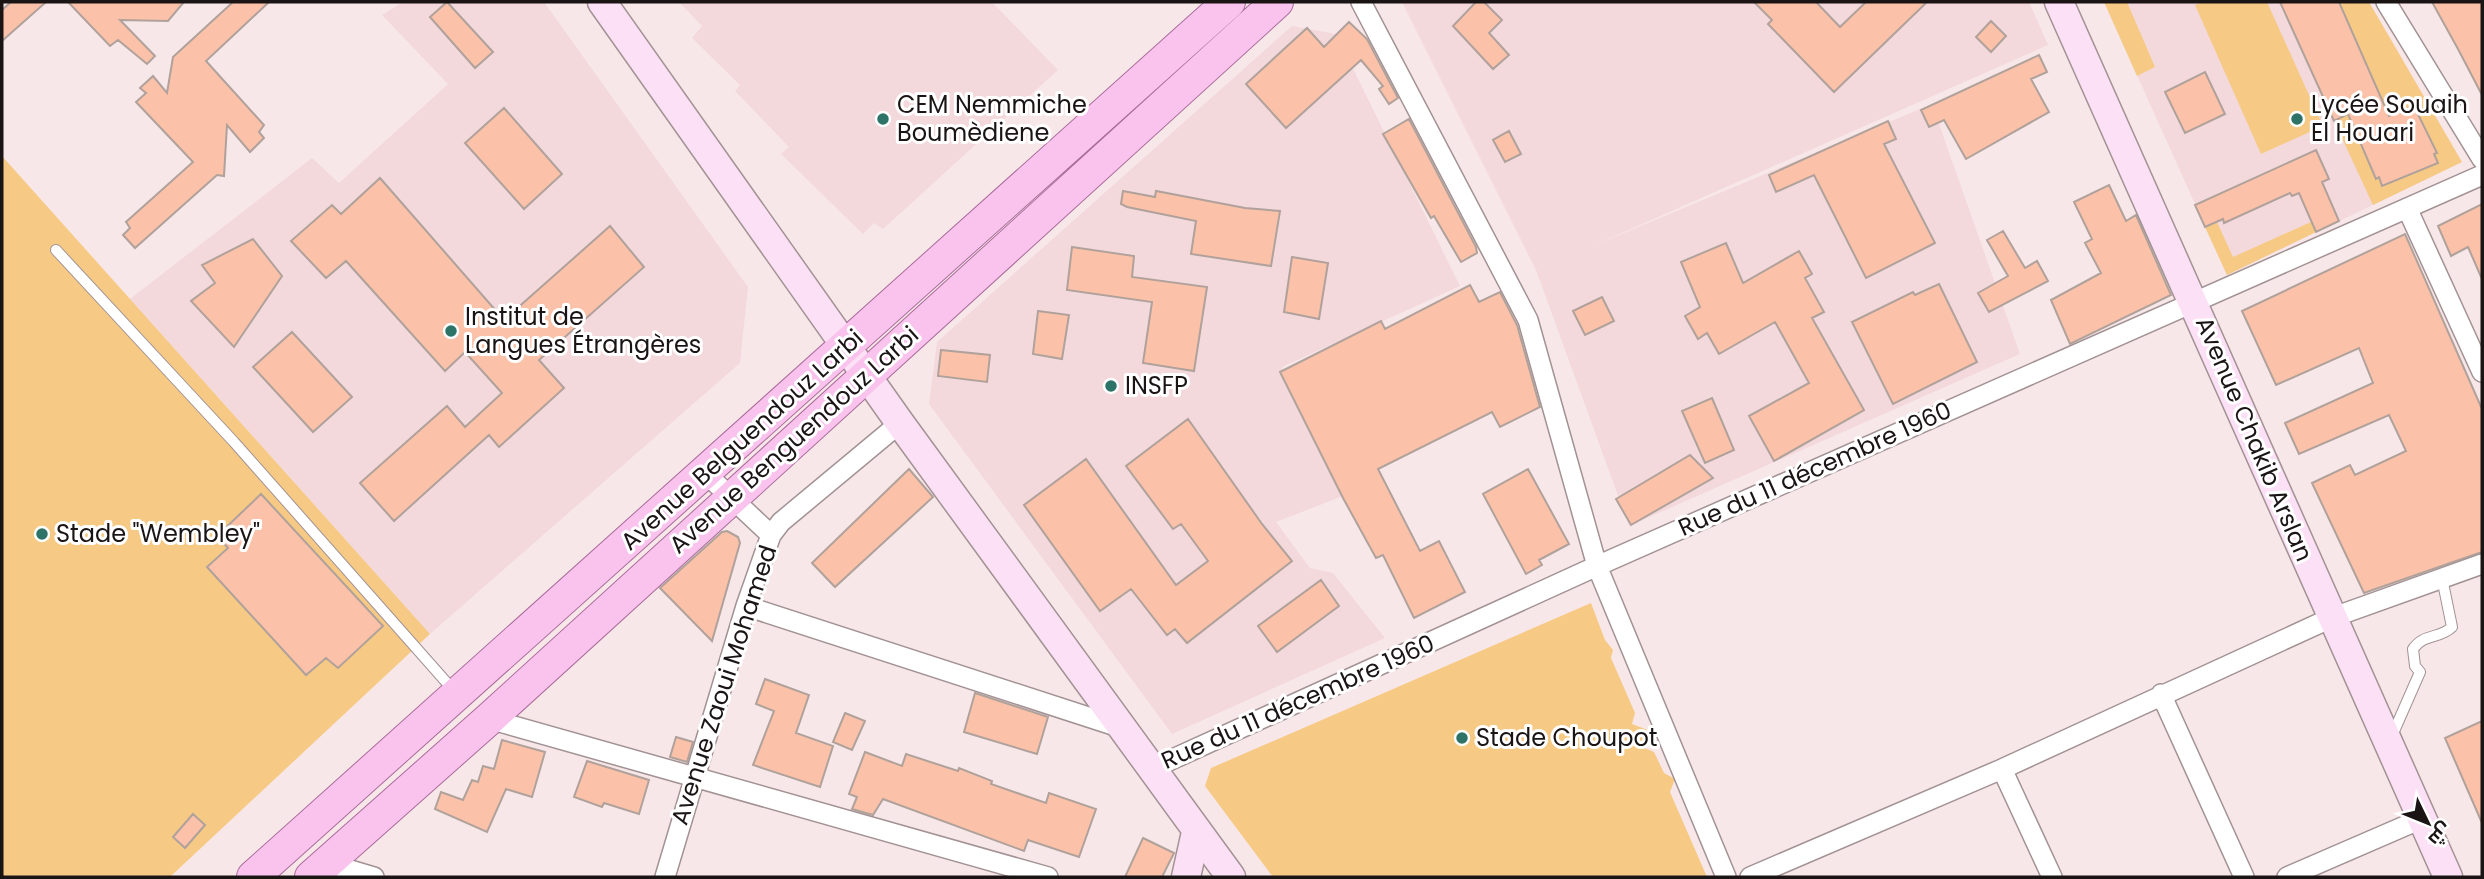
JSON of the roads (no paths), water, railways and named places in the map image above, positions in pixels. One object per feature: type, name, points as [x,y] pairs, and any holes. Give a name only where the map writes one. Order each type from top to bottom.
[{"type":"main road","points":[[602,2],[900,423],[1231,877]]},
{"type":"main road","name":"Avenue Belguendouz Larbi","points":[[253,877],[1229,2]]},
{"type":"main road","name":"Avenue Benguendouz Larbi","points":[[319,870],[489,719],[1277,2]]},
{"type":"main road","name":"Avenue Chakib Arslan","points":[[2059,2],[2448,877]]},
{"type":"main road","points":[[1186,877],[1196,832]]},
{"type":"street","points":[[1362,2],[1528,320],[1597,566],[1726,877]]},
{"type":"street","points":[[2386,2],[2482,159]]},
{"type":"street","name":"Rue du 11 décembre 1960","points":[[1151,769],[1597,566],[2482,175]]},
{"type":"street","points":[[2407,208],[2482,372]]},
{"type":"street","name":"Avenue Zaoui Mohamed","points":[[665,877],[746,606],[771,535],[781,523],[900,423]]},
{"type":"street","points":[[705,473],[771,535]]},
{"type":"street","points":[[1750,877],[2002,769],[2331,618],[2482,564]]},
{"type":"street","points":[[746,606],[1122,728]]},
{"type":"street","points":[[2161,694],[2244,877]]},
{"type":"street","points":[[489,719],[1048,877]]},
{"type":"street","points":[[2002,769],[2052,877]]},
{"type":"street","points":[[2287,877],[2421,819]]},
{"type":"street","points":[[319,870],[374,877]]},
{"type":"lane","points":[[56,250],[234,442],[458,695]]},
{"type":"lane","points":[[2388,745],[2420,672],[2415,666],[2413,649],[2427,636],[2447,632],[2452,627],[2442,578]]},
{"type":"place","name":"CEM Nemmiche Boumèdiene","points":[[883,119]]},
{"type":"place","name":"Lycée Souaih El Houari","points":[[2297,119]]},
{"type":"place","name":"Institut de Langues Étrangères","points":[[451,331]]},
{"type":"place","name":"INSFP","points":[[1111,386]]},
{"type":"place","name":"Stade \"Wembley\"","points":[[42,534]]},
{"type":"place","name":"Stade Choupot","points":[[1462,738]]}]
